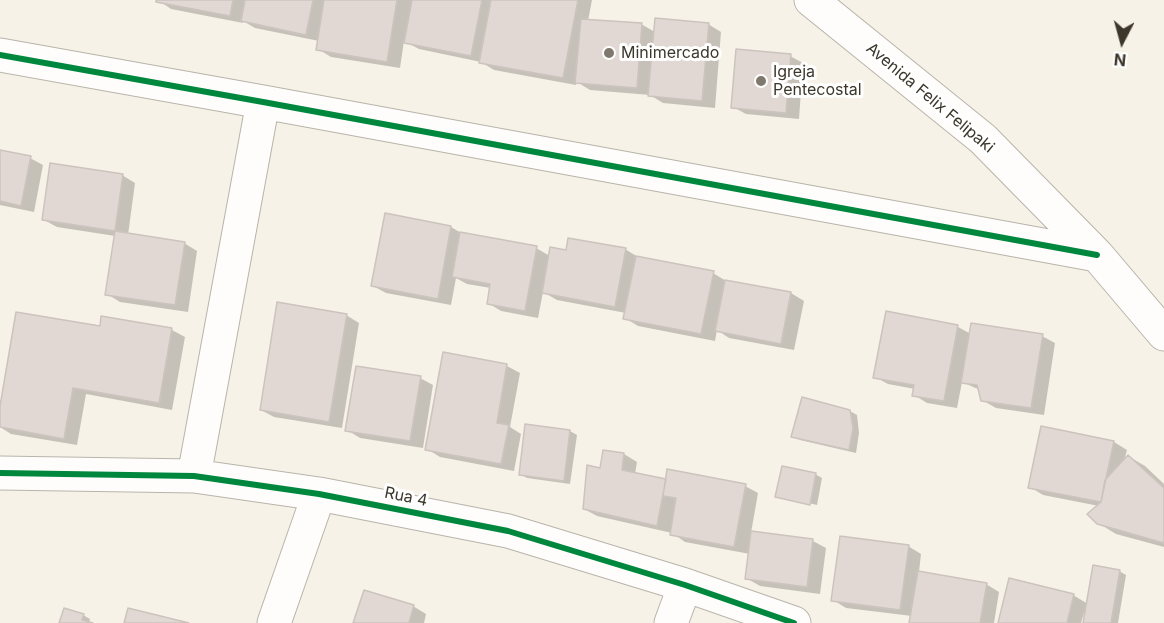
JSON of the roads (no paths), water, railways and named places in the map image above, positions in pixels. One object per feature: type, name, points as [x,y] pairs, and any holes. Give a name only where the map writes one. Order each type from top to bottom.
[{"type":"street","name":"Avenida Felix Felipaki","points":[[811,0],[983,139],[1097,255],[1164,334]]},
{"type":"street","points":[[0,56],[1097,255]]},
{"type":"street","points":[[194,476],[263,102]]},
{"type":"street","name":"Rua 4","points":[[0,473],[194,476],[319,494],[508,531],[685,585],[794,623]]},
{"type":"street","points":[[273,623],[319,494]]},
{"type":"street","points":[[671,623],[685,585]]},
{"type":"place","name":"Minimercado","points":[[609,53]]},
{"type":"place","name":"Igreja Pentecostal","points":[[761,81]]}]
